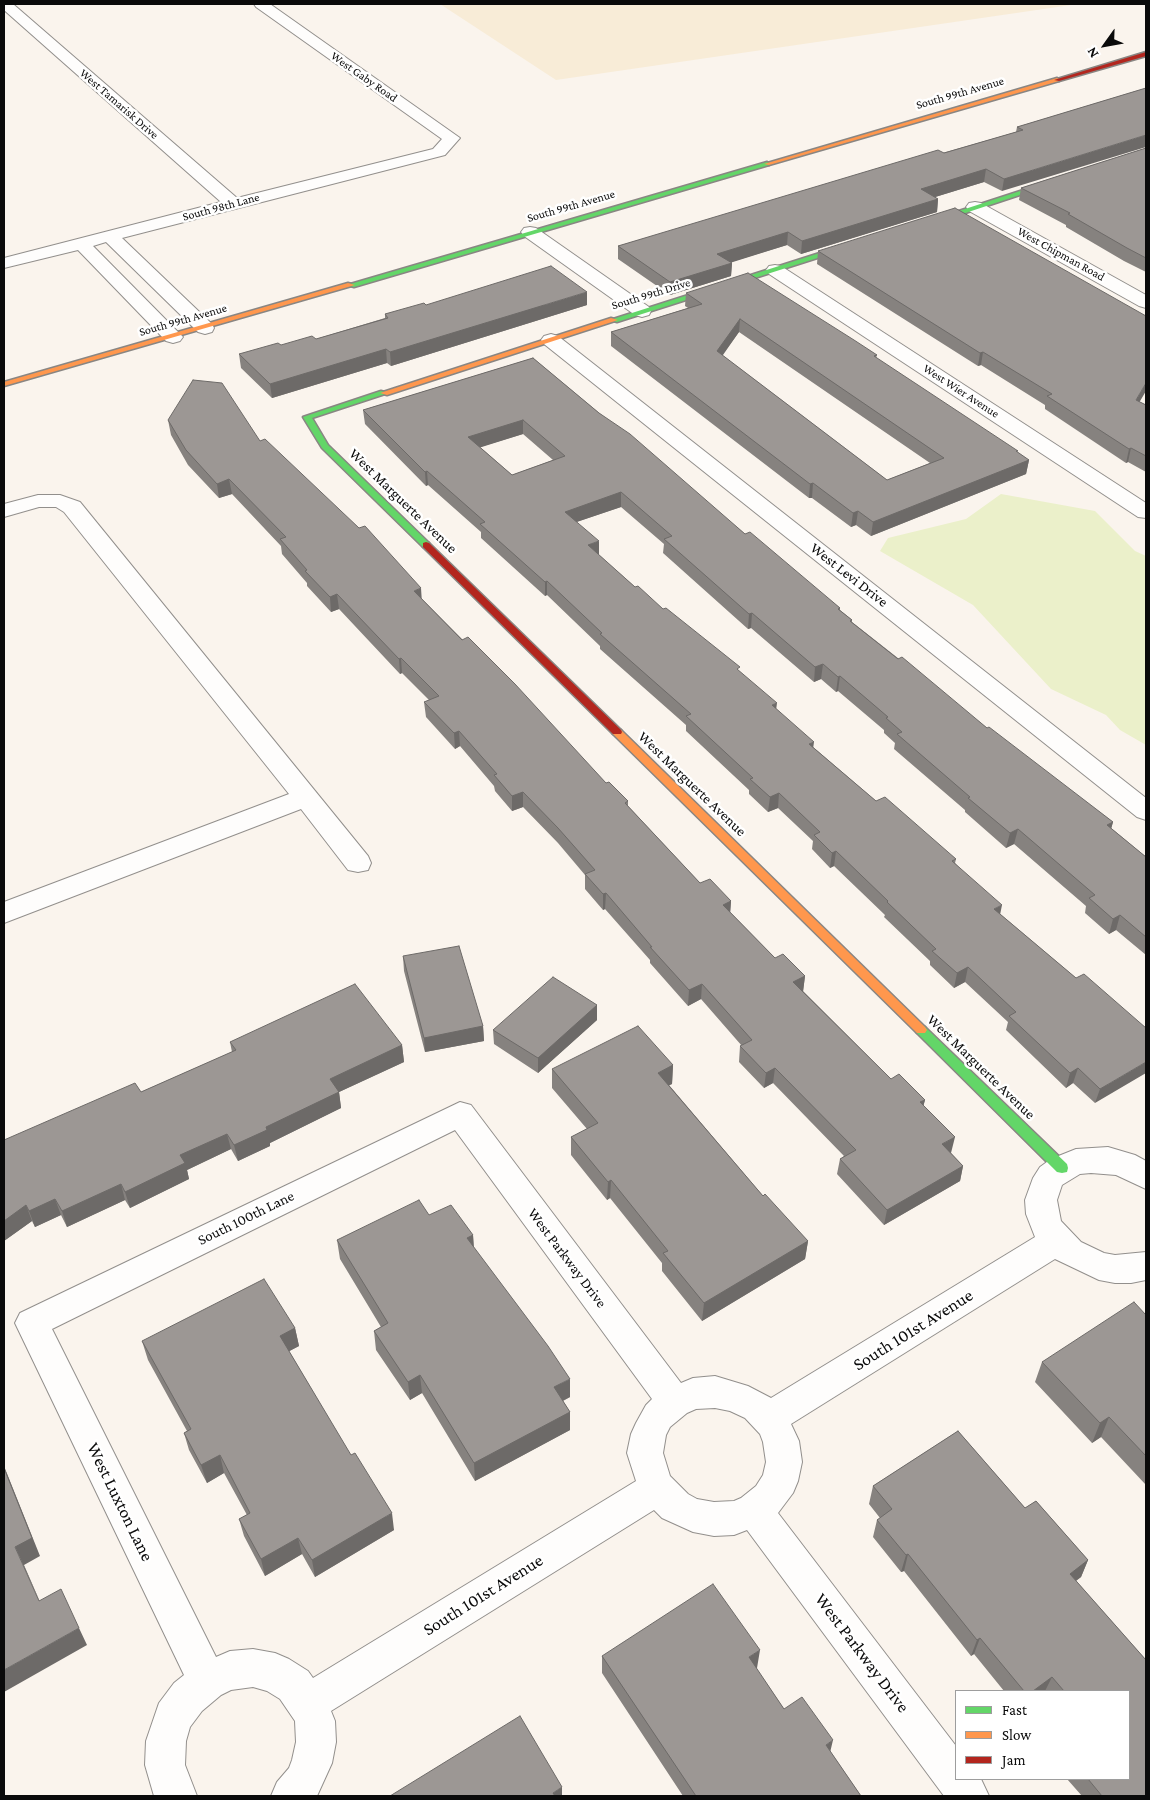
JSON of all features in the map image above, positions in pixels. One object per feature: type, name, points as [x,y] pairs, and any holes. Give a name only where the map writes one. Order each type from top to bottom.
[{"type":"street","name":"West Tamarisk Drive","points":[[5,4],[232,203]]},
{"type":"street","name":"West Gaby Road","points":[[261,4],[452,138],[439,152]]},
{"type":"street","name":"South 99th Avenue","points":[[4,384],[174,337],[1146,54]]},
{"type":"street","name":"South 98th Lane","points":[[4,263],[232,203],[439,152]]},
{"type":"street","points":[[912,227],[1070,177]]},
{"type":"street","name":"West Chipman Road","points":[[976,207],[1146,302]]},
{"type":"street","points":[[530,232],[642,311]]},
{"type":"street","points":[[110,236],[205,328]]},
{"type":"street","name":"South 99th Drive","points":[[307,417],[866,241]]},
{"type":"street","points":[[82,244],[174,337]]},
{"type":"street","name":"West Wier Avenue","points":[[775,270],[1146,512]]},
{"type":"street","name":"West Levi Drive","points":[[551,340],[1146,811]]},
{"type":"street","name":"West Marguerte Avenue","points":[[307,417],[325,446],[1062,1168]]},
{"type":"street","points":[[4,511],[38,501],[60,502],[72,507],[358,863]]},
{"type":"street","points":[[4,913],[304,798]]},
{"type":"street","name":"South 100th Lane","points":[[32,1323],[460,1114]]},
{"type":"street","name":"West Parkway Drive","points":[[460,1114],[674,1402]]},
{"type":"street","points":[[1146,1176],[1124,1164],[1108,1160],[1076,1162],[1062,1168],[1052,1176],[1044,1187],[1041,1200],[1042,1214],[1047,1228],[1069,1252],[1099,1266],[1115,1269],[1131,1269],[1146,1266]]},
{"type":"street","name":"South 101st Avenue","points":[[768,1419],[1057,1241]]},
{"type":"street","name":"West Luxton Lane","points":[[32,1323],[207,1681]]},
{"type":"street","points":[[715,1392],[736,1396],[757,1407],[768,1419],[781,1441],[784,1462],[780,1481],[769,1498],[754,1510],[734,1518],[714,1519],[693,1515],[675,1506],[657,1488],[650,1473],[646,1454],[649,1434],[658,1416],[674,1402],[693,1394],[715,1392]]},
{"type":"street","name":"South 101st Avenue","points":[[308,1703],[657,1488]]},
{"type":"street","name":"West Parkway Drive","points":[[754,1510],[955,1777]]},
{"type":"street","points":[[168,1793],[164,1765],[166,1741],[174,1717],[188,1697],[207,1681],[230,1671],[253,1668],[275,1673],[294,1685],[308,1703],[314,1721],[316,1742],[312,1763],[303,1782],[291,1796]]},
{"type":"street","name":"West Parkway Drive","points":[[957,1780],[969,1796]]},
{"type":"shaded area","points":[[440,4],[1078,4],[556,80]]},
{"type":"green space","points":[[1001,494],[1095,511],[1135,551],[1146,556],[1146,745],[1120,730],[1106,715],[1051,689],[973,605],[880,551],[888,538],[966,519]]},
{"type":"building","points":[[1146,88],[1146,135],[1004,179],[986,169],[921,189],[938,199],[802,241],[788,232],[717,254],[732,263],[670,282],[618,246],[938,150],[944,153],[1023,130],[1017,127]]},
{"type":"building","points":[[1146,148],[1146,258],[1068,214],[1070,213],[1021,188]]},
{"type":"building","points":[[955,208],[1146,316],[1146,383],[1136,400],[1146,405],[1146,456],[1131,448],[1129,449],[1047,396],[1052,394],[983,352],[980,353],[818,251]]},
{"type":"building","points":[[551,266],[587,292],[390,352],[386,349],[270,384],[239,354],[312,336],[316,339],[388,318],[385,314],[424,303],[426,305]]},
{"type":"building","points":[[748,273],[877,355],[874,356],[1029,460],[873,522],[858,511],[853,513],[813,483],[810,484],[611,332],[702,304],[686,293]],"holes":[[[740,319],[944,458],[887,480],[717,351]]]},
{"type":"building","points":[[533,358],[599,413],[630,434],[745,534],[750,532],[840,608],[838,609],[852,620],[850,621],[898,659],[902,657],[987,728],[989,727],[1113,822],[1107,825],[1146,857],[1146,937],[1120,915],[1113,919],[1089,898],[1095,895],[1018,829],[1010,833],[968,798],[970,797],[897,734],[902,732],[886,718],[888,717],[840,676],[838,677],[823,664],[815,667],[752,613],[749,614],[664,539],[672,536],[621,492],[565,512],[599,541],[588,545],[635,587],[638,586],[663,609],[666,608],[740,667],[737,669],[777,703],[772,705],[814,742],[809,744],[876,801],[885,797],[956,859],[952,861],[1002,905],[994,909],[1076,978],[1084,974],[1146,1028],[1146,1062],[1100,1089],[1078,1068],[1070,1073],[1009,1016],[1016,1012],[968,967],[957,973],[932,951],[936,949],[836,851],[832,853],[814,835],[820,832],[779,793],[770,797],[750,779],[753,778],[686,716],[691,714],[600,634],[602,633],[547,581],[545,582],[480,524],[485,522],[427,471],[425,472],[363,410]],"holes":[[[523,420],[565,456],[512,475],[468,437]]]},
{"type":"building","points":[[193,380],[222,383],[260,441],[265,439],[359,528],[365,526],[421,588],[414,591],[462,640],[468,637],[515,684],[606,783],[609,782],[628,801],[625,803],[700,883],[710,879],[731,901],[723,905],[775,958],[783,954],[805,976],[793,982],[891,1079],[899,1074],[925,1100],[920,1102],[955,1137],[942,1144],[963,1166],[887,1210],[840,1159],[856,1150],[775,1068],[766,1073],[740,1046],[752,1040],[702,984],[689,990],[650,947],[652,947],[606,893],[603,894],[585,874],[595,870],[558,828],[523,792],[512,796],[494,775],[497,774],[459,731],[454,733],[424,702],[439,696],[401,658],[399,659],[337,594],[330,597],[305,571],[307,570],[280,539],[286,537],[229,479],[217,484],[186,450],[168,420]]},
{"type":"building","points":[[459,946],[483,1026],[424,1038],[403,956]]},
{"type":"building","points":[[553,977],[597,1005],[538,1058],[493,1030]]},
{"type":"building","points":[[355,984],[402,1045],[330,1079],[339,1092],[266,1127],[267,1130],[234,1145],[227,1134],[180,1155],[185,1163],[125,1192],[121,1184],[62,1211],[55,1199],[29,1211],[26,1205],[4,1221],[4,1140],[135,1083],[141,1092],[236,1050],[230,1042]]},
{"type":"building","points":[[638,1026],[673,1065],[658,1073],[763,1196],[765,1194],[808,1241],[704,1303],[663,1253],[668,1251],[611,1180],[608,1182],[571,1137],[598,1123],[552,1069]]},
{"type":"building","points":[[419,1200],[429,1215],[451,1205],[473,1235],[467,1238],[548,1346],[570,1379],[554,1387],[570,1412],[474,1463],[420,1375],[408,1382],[374,1331],[388,1323],[337,1240]]},
{"type":"building","points":[[264,1279],[295,1328],[280,1336],[351,1455],[355,1453],[392,1513],[312,1560],[298,1538],[261,1559],[239,1519],[250,1513],[220,1455],[201,1465],[184,1433],[191,1429],[142,1341]]},
{"type":"building","points":[[1134,1302],[1146,1315],[1146,1456],[1109,1417],[1100,1423],[1042,1362]]},
{"type":"building","points":[[958,1431],[1025,1508],[1036,1501],[1088,1560],[1070,1574],[1146,1660],[1146,1796],[1102,1796],[1089,1780],[1130,1780],[1130,1690],[1063,1690],[1052,1677],[1034,1690],[1023,1690],[980,1638],[977,1640],[908,1554],[906,1555],[877,1520],[892,1509],[873,1486]]},
{"type":"building","points":[[4,1468],[32,1538],[15,1547],[39,1601],[61,1589],[79,1628],[4,1670]]},
{"type":"building","points":[[713,1584],[760,1650],[749,1657],[784,1709],[802,1697],[833,1740],[826,1745],[861,1796],[696,1796],[602,1656]]},
{"type":"building","points":[[520,1716],[562,1787],[553,1793],[555,1796],[390,1796]]},
{"type":"traffic: fast","points":[[351,285],[767,164]]},
{"type":"traffic: fast","points":[[926,223],[1057,181]]},
{"type":"traffic: fast","points":[[614,320],[854,245]]},
{"type":"traffic: fast","points":[[384,393],[307,417],[325,446],[426,545]]},
{"type":"traffic: fast","points":[[921,1030],[1062,1168]]},
{"type":"traffic: slow","points":[[767,164],[1057,80]]},
{"type":"traffic: slow","points":[[4,384],[351,285]]},
{"type":"traffic: slow","points":[[384,393],[614,320]]},
{"type":"traffic: slow","points":[[617,732],[921,1030]]},
{"type":"traffic: jam","points":[[1057,80],[1146,54]]},
{"type":"traffic: jam","points":[[426,545],[617,732]]}]
